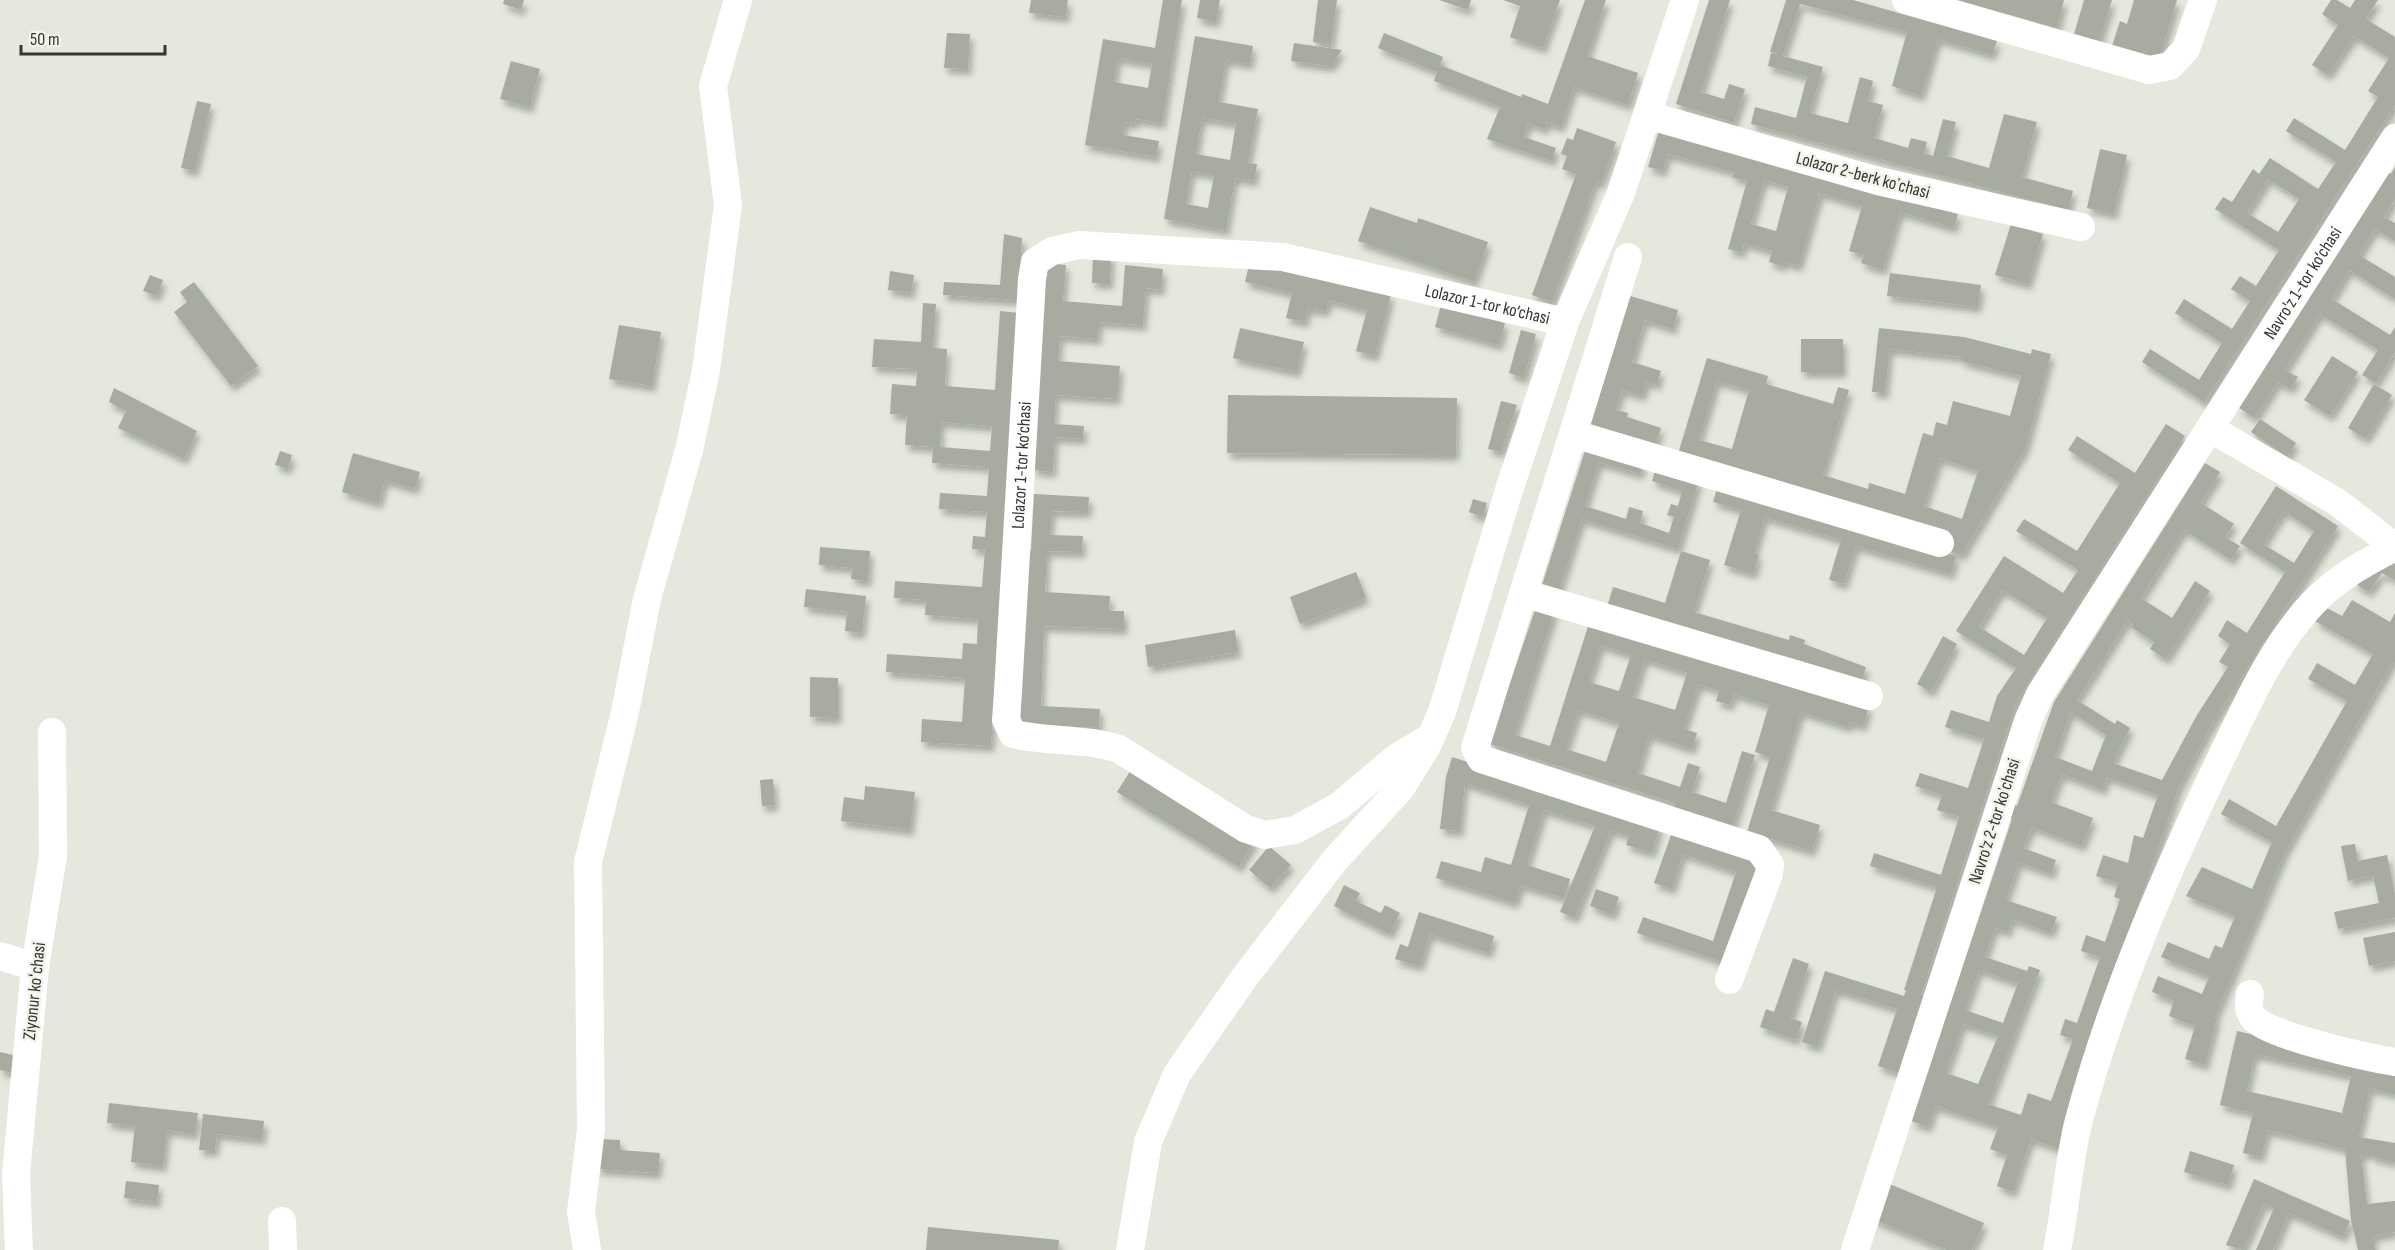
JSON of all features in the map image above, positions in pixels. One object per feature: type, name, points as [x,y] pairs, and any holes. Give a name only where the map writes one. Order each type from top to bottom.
[{"type":"street","points":[[588,1250],[581,1212],[591,1129],[588,862],[625,712],[647,599],[689,450],[706,370],[728,205],[713,86],[738,0]]},
{"type":"street","points":[[1130,1250],[1148,1142],[1177,1074],[1244,978],[1317,884],[1401,788],[1431,738],[1442,712],[1508,493],[1565,322],[1621,193],[1685,0]]},
{"type":"street","points":[[1906,0],[2149,70],[2170,66],[2186,49],[2203,0]]},
{"type":"street","name":"Lolazor 2-berk koʼchasi","points":[[1647,115],[1878,181],[2081,226]]},
{"type":"street","points":[[1854,1250],[2028,721],[2040,694],[2395,138]]},
{"type":"street","name":"Lolazor 1-tor ko‘chasi","points":[[1431,738],[1396,758],[1339,806],[1295,830],[1265,835],[1246,829],[1119,749],[1101,743],[1032,738],[1013,734],[1006,720],[1032,279],[1035,262],[1052,251],[1079,245],[1283,257],[1565,322]]},
{"type":"street","points":[[1628,256],[1475,748],[1481,759],[1759,849],[1770,865],[1769,874],[1729,980]]},
{"type":"street","points":[[2057,1250],[2078,1123],[2094,1069],[2134,958],[2203,795],[2251,696],[2288,634],[2312,604],[2341,576],[2395,547],[2337,502],[2211,429]]},
{"type":"street","points":[[1574,434],[1940,543]]},
{"type":"street","points":[[1523,593],[1869,696]]},
{"type":"street","name":"Ziyonur koʻchasi","points":[[19,1250],[8,1171],[35,967],[53,856],[52,732]]},
{"type":"street","points":[[0,956],[35,967]]},
{"type":"street","points":[[2250,994],[2248,1007],[2253,1019],[2268,1028],[2361,1056],[2395,1062]]},
{"type":"street","points":[[282,1221],[283,1250]]},
{"type":"building","points":[[504,0],[524,0],[521,10],[503,4]]},
{"type":"building","points":[[1031,0],[1068,0],[1066,17],[1029,13]]},
{"type":"building","points":[[1163,0],[1182,0],[1162,123],[1136,119],[1135,124],[1125,122],[1123,135],[1159,141],[1156,157],[1085,145],[1103,39],[1155,48]],"holes":[[[1118,58],[1152,64],[1148,88],[1114,82]]]},
{"type":"building","points":[[1200,0],[1220,0],[1216,22],[1197,18]]},
{"type":"building","points":[[1318,0],[1337,0],[1331,45],[1313,42]]},
{"type":"building","points":[[1439,0],[1471,0],[1468,10]]},
{"type":"building","points":[[1503,0],[1560,0],[1543,48],[1510,37],[1520,6]]},
{"type":"building","points":[[1585,0],[1606,0],[1587,56],[1638,73],[1628,105],[1574,87],[1561,127],[1547,122],[1545,129],[1528,123],[1524,137],[1556,148],[1552,161],[1487,139],[1500,107],[1434,81],[1437,72],[1378,48],[1384,33],[1443,57],[1440,65],[1521,97],[1522,94],[1548,104]]},
{"type":"building","points":[[1709,0],[1730,0],[1701,92],[1724,99],[1729,84],[1745,89],[1734,123],[1676,104]]},
{"type":"building","points":[[1786,0],[1853,0],[1997,41],[1992,55],[1938,39],[1921,96],[1892,86],[1907,32],[1800,4],[1783,56],[1823,67],[1810,113],[1848,123],[1860,77],[1873,81],[1868,101],[1883,105],[1874,138],[1908,148],[1911,138],[1927,142],[1924,153],[1933,156],[1943,119],[1956,122],[1947,156],[1989,168],[2004,114],[2037,122],[2022,177],[2073,191],[2068,210],[1751,124],[1755,107],[1796,118],[1807,77],[1768,66],[1771,53],[1778,54],[1770,52]]},
{"type":"building","points":[[1956,0],[2064,0],[2057,28]]},
{"type":"building","points":[[2084,0],[2112,0],[2099,42],[2074,34]]},
{"type":"building","points":[[2134,0],[2177,0],[2159,60],[2112,46],[2120,21],[2127,24]]},
{"type":"building","points":[[2331,0],[2337,0],[2350,8],[2355,0],[2378,0],[2366,19],[2395,37],[2395,105],[2204,402],[2142,362],[2150,349],[2199,380],[2222,343],[2175,313],[2184,299],[2232,329],[2250,301],[2231,289],[2240,276],[2256,286],[2279,250],[2215,209],[2223,197],[2232,202],[2253,169],[2259,174],[2270,158],[2318,189],[2336,162],[2286,131],[2294,118],[2345,150],[2378,97],[2368,91],[2389,58],[2354,36],[2328,75],[2312,65],[2338,25],[2322,14]],"holes":[[[2268,179],[2299,199],[2278,232],[2247,213]]]},
{"type":"building","points":[[947,33],[970,34],[968,69],[944,68]]},
{"type":"building","points":[[1195,36],[1253,46],[1250,64],[1226,60],[1219,102],[1258,109],[1248,163],[1257,164],[1254,181],[1235,178],[1226,230],[1164,219]],"holes":[[[1202,118],[1236,123],[1230,160],[1196,154]],[[1192,171],[1214,175],[1208,208],[1186,204]]]},
{"type":"building","points":[[1294,43],[1342,50],[1331,66],[1291,61]]},
{"type":"building","points":[[511,61],[540,69],[530,107],[500,99]]},
{"type":"building","points":[[197,101],[211,104],[195,171],[181,168]]},
{"type":"building","points":[[1577,128],[1616,142],[1601,183],[1596,181],[1552,302],[1532,295],[1576,174],[1562,169],[1567,156],[1561,154],[1567,138],[1573,140]]},
{"type":"building","points":[[1659,130],[1958,214],[1954,228],[1900,212],[1883,270],[1861,263],[1864,255],[1849,251],[1862,206],[1820,193],[1799,266],[1784,262],[1782,266],[1769,262],[1772,251],[1744,243],[1742,253],[1728,249],[1747,181],[1732,177],[1734,172],[1668,154],[1663,171],[1648,167]],"holes":[[[1764,180],[1788,187],[1776,231],[1751,224]]]},
{"type":"building","points":[[2100,149],[2127,155],[2114,214],[2087,208]]},
{"type":"building","points":[[2395,167],[2395,199],[2384,217],[2395,223],[2395,241],[2375,229],[2359,255],[2395,277],[2395,299],[2349,270],[2332,299],[2390,335],[2395,327],[2395,352],[2376,383],[2362,375],[2378,350],[2320,314],[2285,370],[2298,377],[2290,389],[2278,382],[2255,418],[2239,408],[2389,172],[2391,174]]},
{"type":"building","points":[[1370,207],[1417,223],[1418,218],[1488,242],[1474,282],[1358,241]]},
{"type":"building","points":[[2011,224],[2043,234],[2028,284],[1995,275]]},
{"type":"building","points":[[1004,234],[1022,238],[1018,300],[943,295],[944,282],[1000,285]]},
{"type":"building","points":[[1093,254],[1111,255],[1110,283],[1092,283]]},
{"type":"building","points":[[1250,261],[1391,295],[1375,356],[1356,351],[1367,310],[1329,300],[1326,311],[1308,308],[1305,322],[1286,318],[1292,293],[1245,282]]},
{"type":"building","points":[[1044,263],[1066,265],[1063,301],[1122,306],[1125,265],[1163,269],[1161,290],[1146,288],[1143,325],[1099,322],[1098,339],[1060,336],[1058,361],[1120,366],[1117,399],[1056,395],[1054,424],[1084,426],[1083,439],[1055,437],[1053,472],[1033,470]]},
{"type":"building","points":[[890,271],[914,275],[911,293],[888,290]]},
{"type":"building","points":[[1890,273],[1981,285],[1978,307],[1887,296]]},
{"type":"building","points":[[150,275],[163,280],[157,296],[143,291]]},
{"type":"building","points":[[194,282],[258,366],[231,386],[174,312],[187,302],[180,292]]},
{"type":"building","points":[[1630,296],[1678,310],[1673,329],[1645,320],[1632,362],[1661,371],[1657,385],[1647,381],[1642,396],[1622,390],[1616,410],[1628,413],[1627,417],[1661,428],[1655,447],[1590,427]]},
{"type":"building","points":[[923,303],[936,304],[933,348],[947,349],[945,386],[995,390],[1000,311],[1020,313],[991,746],[921,742],[922,719],[962,722],[965,678],[886,672],[887,654],[962,659],[963,643],[977,644],[978,619],[925,615],[926,600],[894,598],[895,581],[982,587],[985,550],[972,549],[973,536],[985,537],[987,512],[939,509],[940,493],[987,496],[989,467],[932,463],[933,447],[905,445],[907,415],[890,414],[892,384],[916,386],[917,369],[872,367],[874,339],[921,342]],"holes":[[[941,422],[992,426],[990,451],[940,447]]]},
{"type":"building","points":[[1441,305],[1505,323],[1499,345],[1435,327]]},
{"type":"building","points":[[619,325],[661,332],[652,386],[609,379]]},
{"type":"building","points":[[1240,328],[1304,342],[1297,372],[1233,358]]},
{"type":"building","points":[[1879,328],[1964,337],[2031,354],[2032,349],[2051,354],[2026,447],[1962,555],[1944,549],[1949,531],[1678,454],[1707,358],[1768,376],[1766,384],[1833,404],[1838,387],[1849,390],[1823,475],[1868,489],[1869,483],[1905,494],[1923,433],[1933,436],[1936,422],[1947,425],[1953,401],[2010,416],[2021,376],[1962,361],[1962,357],[1890,349],[1885,393],[1872,392]],"holes":[[[1717,381],[1749,390],[1732,449],[1699,440]],[[1940,458],[1978,471],[1962,519],[1924,506]]]},
{"type":"building","points":[[1521,330],[1536,334],[1524,378],[1509,373]]},
{"type":"building","points":[[1801,339],[1843,339],[1843,372],[1801,372]]},
{"type":"building","points":[[2332,356],[2358,372],[2330,416],[2304,400]]},
{"type":"building","points":[[2374,384],[2392,395],[2366,439],[2348,428]]},
{"type":"building","points":[[114,388],[197,431],[184,459],[118,428],[126,411],[109,402]]},
{"type":"building","points":[[1228,395],[1457,398],[1456,455],[1227,453]]},
{"type":"building","points":[[1501,401],[1517,405],[1501,452],[1488,449]]},
{"type":"building","points":[[2260,419],[2296,443],[2287,457],[2251,432]]},
{"type":"building","points":[[2166,424],[2185,436],[2016,703],[1921,995],[1926,997],[1901,1074],[1878,1066],[1897,1009],[1836,990],[1818,1047],[1802,1042],[1825,971],[1904,996],[1937,887],[1870,866],[1874,853],[1941,875],[1959,817],[1937,810],[1942,795],[1915,786],[1920,773],[1968,788],[1984,739],[1945,727],[1951,710],[1989,722],[1997,696],[2016,668],[1956,631],[2004,556],[2063,593],[2078,570],[2016,531],[2024,519],[2077,551],[2120,483],[2068,450],[2077,436],[2135,473]],"holes":[[[2002,590],[2047,618],[2024,655],[1979,627]]]},
{"type":"building","points":[[1587,444],[1643,462],[1640,474],[1599,462],[1585,506],[1626,519],[1629,507],[1643,511],[1640,523],[1669,533],[1674,517],[1667,515],[1671,504],[1678,506],[1682,491],[1652,481],[1656,467],[1699,480],[1678,549],[1582,519],[1559,590],[1542,585]]},
{"type":"building","points":[[280,451],[292,455],[288,469],[275,465]]},
{"type":"building","points":[[353,453],[420,472],[415,489],[385,480],[379,503],[342,492]]},
{"type":"building","points":[[2205,463],[2220,472],[2201,503],[2234,524],[2225,537],[2240,546],[2231,560],[2184,530],[2141,598],[2172,618],[2195,581],[2210,591],[2166,659],[2150,649],[2154,642],[2131,627],[2133,624],[2128,620],[2077,700],[2115,724],[2117,720],[2130,728],[2113,763],[2162,780],[2197,715],[2228,667],[2219,662],[2230,644],[2218,636],[2227,620],[2247,633],[2285,572],[2240,543],[2276,486],[2338,526],[2212,724],[2179,787],[2061,1133],[2063,1150],[2031,1139],[2013,1192],[1997,1186],[2007,1155],[1990,1149],[1998,1127],[1935,1106],[1928,1127],[1911,1121],[2012,819],[2007,817],[2013,804],[2017,806],[2054,702]],"holes":[[[2284,511],[2314,531],[2294,563],[2263,544]],[[2071,712],[2106,735],[2092,771],[2055,757]],[[2062,774],[2103,790],[2107,777],[2158,795],[2143,838],[2134,835],[2128,863],[2103,855],[2096,876],[2118,883],[2114,897],[2120,899],[2105,942],[2086,935],[2081,951],[2100,957],[2077,1023],[2065,1019],[2060,1035],[2073,1039],[2051,1101],[2028,1093],[2021,1115],[1988,1104],[2040,970],[2029,966],[2027,971],[1985,957],[1995,928],[2008,932],[2012,919],[2051,933],[2057,917],[2006,900],[2019,862],[2051,874],[2056,860],[2023,848],[2032,827],[2082,846],[2093,818],[2051,802]],[[1979,970],[2018,983],[2003,1023],[1965,1010]],[[1963,1024],[1998,1036],[1978,1084],[1946,1073]]]},
{"type":"building","points":[[1718,485],[1956,556],[1951,574],[1856,546],[1844,584],[1829,580],[1841,540],[1765,517],[1754,553],[1759,555],[1753,574],[1724,565],[1741,510],[1713,502]]},
{"type":"building","points":[[1034,494],[1089,497],[1088,512],[1052,511],[1050,535],[1083,536],[1082,552],[1047,551],[1045,592],[1110,596],[1109,611],[1124,611],[1124,629],[1044,626],[1041,706],[1100,709],[1099,728],[1020,724],[1028,550],[1031,550]]},
{"type":"building","points":[[1473,499],[1487,503],[1483,517],[1469,512]]},
{"type":"building","points":[[820,547],[870,551],[868,581],[851,579],[852,568],[819,565]]},
{"type":"building","points":[[1681,551],[1710,560],[1694,612],[1789,640],[1790,635],[1805,640],[1804,644],[1866,667],[1861,683],[1607,607],[1613,587],[1665,603]]},
{"type":"building","points":[[2395,563],[2395,580],[2382,573],[2369,592],[2352,582]]},
{"type":"building","points":[[1356,572],[1366,598],[1300,624],[1290,597]]},
{"type":"building","points":[[806,589],[866,596],[862,633],[845,631],[847,612],[804,607]]},
{"type":"building","points":[[2352,600],[2390,622],[2395,613],[2395,664],[2392,663],[2286,850],[2215,1017],[2217,1018],[2205,1065],[2185,1059],[2195,1026],[2169,1016],[2174,1001],[2152,992],[2158,976],[2202,994],[2209,977],[2161,957],[2168,942],[2209,959],[2215,945],[2222,948],[2235,916],[2186,896],[2202,867],[2252,889],[2272,842],[2221,814],[2229,799],[2276,826],[2347,701],[2308,679],[2317,663],[2355,685],[2373,654],[2315,621],[2323,606],[2342,616]]},
{"type":"building","points":[[1537,604],[1555,610],[1515,735],[1550,746],[1590,620],[1869,707],[1863,726],[1850,722],[1848,727],[1801,712],[1771,810],[1820,825],[1812,851],[1747,832],[1770,757],[1755,752],[1769,705],[1734,694],[1730,705],[1716,701],[1719,691],[1699,684],[1684,729],[1697,733],[1692,749],[1649,735],[1638,773],[1680,787],[1688,763],[1700,767],[1692,792],[1726,803],[1742,751],[1755,755],[1733,826],[1673,807],[1675,803],[1489,744]],"holes":[[[1601,645],[1631,655],[1619,691],[1589,682]],[[1645,659],[1687,673],[1675,710],[1633,697]],[[1579,710],[1619,723],[1606,762],[1566,749]]]},
{"type":"building","points":[[1235,630],[1238,652],[1148,667],[1145,645]]},
{"type":"building","points":[[1943,636],[1957,644],[1931,692],[1917,684]]},
{"type":"building","points":[[810,677],[838,678],[838,718],[810,717]]},
{"type":"building","points":[[1452,757],[1660,825],[1652,853],[1626,845],[1629,836],[1611,830],[1575,918],[1560,912],[1595,826],[1544,810],[1527,865],[1570,879],[1564,898],[1521,885],[1515,903],[1436,878],[1441,861],[1481,872],[1485,857],[1511,865],[1529,805],[1465,783],[1460,831],[1440,829],[1446,777]]},
{"type":"building","points":[[1134,765],[1255,840],[1239,867],[1117,792]]},
{"type":"building","points":[[773,779],[775,805],[762,806],[760,780]]},
{"type":"building","points":[[865,786],[915,792],[910,830],[841,821],[844,797],[864,800]]},
{"type":"building","points":[[1673,829],[1761,858],[1726,963],[1637,933],[1643,917],[1713,941],[1736,872],[1683,854],[1672,889],[1654,883]]},
{"type":"building","points":[[2355,844],[2358,861],[2387,855],[2395,894],[2395,918],[2338,929],[2334,912],[2379,903],[2373,875],[2348,881],[2341,846]]},
{"type":"building","points":[[1269,846],[1291,865],[1270,888],[1249,870]]},
{"type":"building","points":[[1344,885],[1360,893],[1356,901],[1381,913],[1385,905],[1400,913],[1390,934],[1334,906]]},
{"type":"building","points":[[1596,889],[1619,897],[1613,915],[1590,906]]},
{"type":"building","points":[[1419,912],[1494,936],[1489,953],[1430,934],[1420,966],[1395,959],[1400,944],[1408,947]]},
{"type":"building","points":[[2395,932],[2395,961],[2369,966],[2363,938]]},
{"type":"building","points":[[1793,958],[1809,964],[1791,1018],[1802,1022],[1796,1040],[1760,1027],[1766,1009],[1774,1012]]},
{"type":"building","points":[[2237,1031],[2395,1067],[2395,1094],[2370,1088],[2359,1137],[2395,1143],[2395,1162],[2373,1157],[2372,1154],[2361,1154],[2367,1204],[2395,1201],[2395,1232],[2373,1236],[2375,1250],[2358,1250],[2351,1220],[2345,1149],[2268,1130],[2261,1157],[2243,1153],[2253,1113],[2220,1105]],"holes":[[[2255,1054],[2351,1076],[2342,1113],[2247,1091]]]},
{"type":"building","points":[[0,1052],[17,1056],[12,1073],[0,1070]]},
{"type":"building","points":[[109,1103],[198,1113],[195,1134],[167,1130],[163,1166],[131,1162],[135,1126],[107,1123]]},
{"type":"building","points":[[203,1114],[264,1121],[262,1139],[217,1134],[215,1151],[199,1150]]},
{"type":"building","points":[[599,1139],[620,1140],[620,1150],[660,1153],[658,1173],[597,1169]]},
{"type":"building","points":[[2190,1151],[2234,1165],[2228,1185],[2184,1172]]},
{"type":"building","points":[[2254,1179],[2350,1221],[2343,1237],[2289,1213],[2273,1250],[2256,1250],[2274,1208],[2264,1203],[2243,1250],[2226,1245]]},
{"type":"building","points":[[126,1181],[159,1185],[157,1202],[124,1198]]},
{"type":"building","points":[[1887,1183],[1984,1223],[1972,1250],[1947,1250],[1872,1219]]},
{"type":"building","points":[[928,1227],[1059,1240],[1058,1250],[926,1250]]}]
